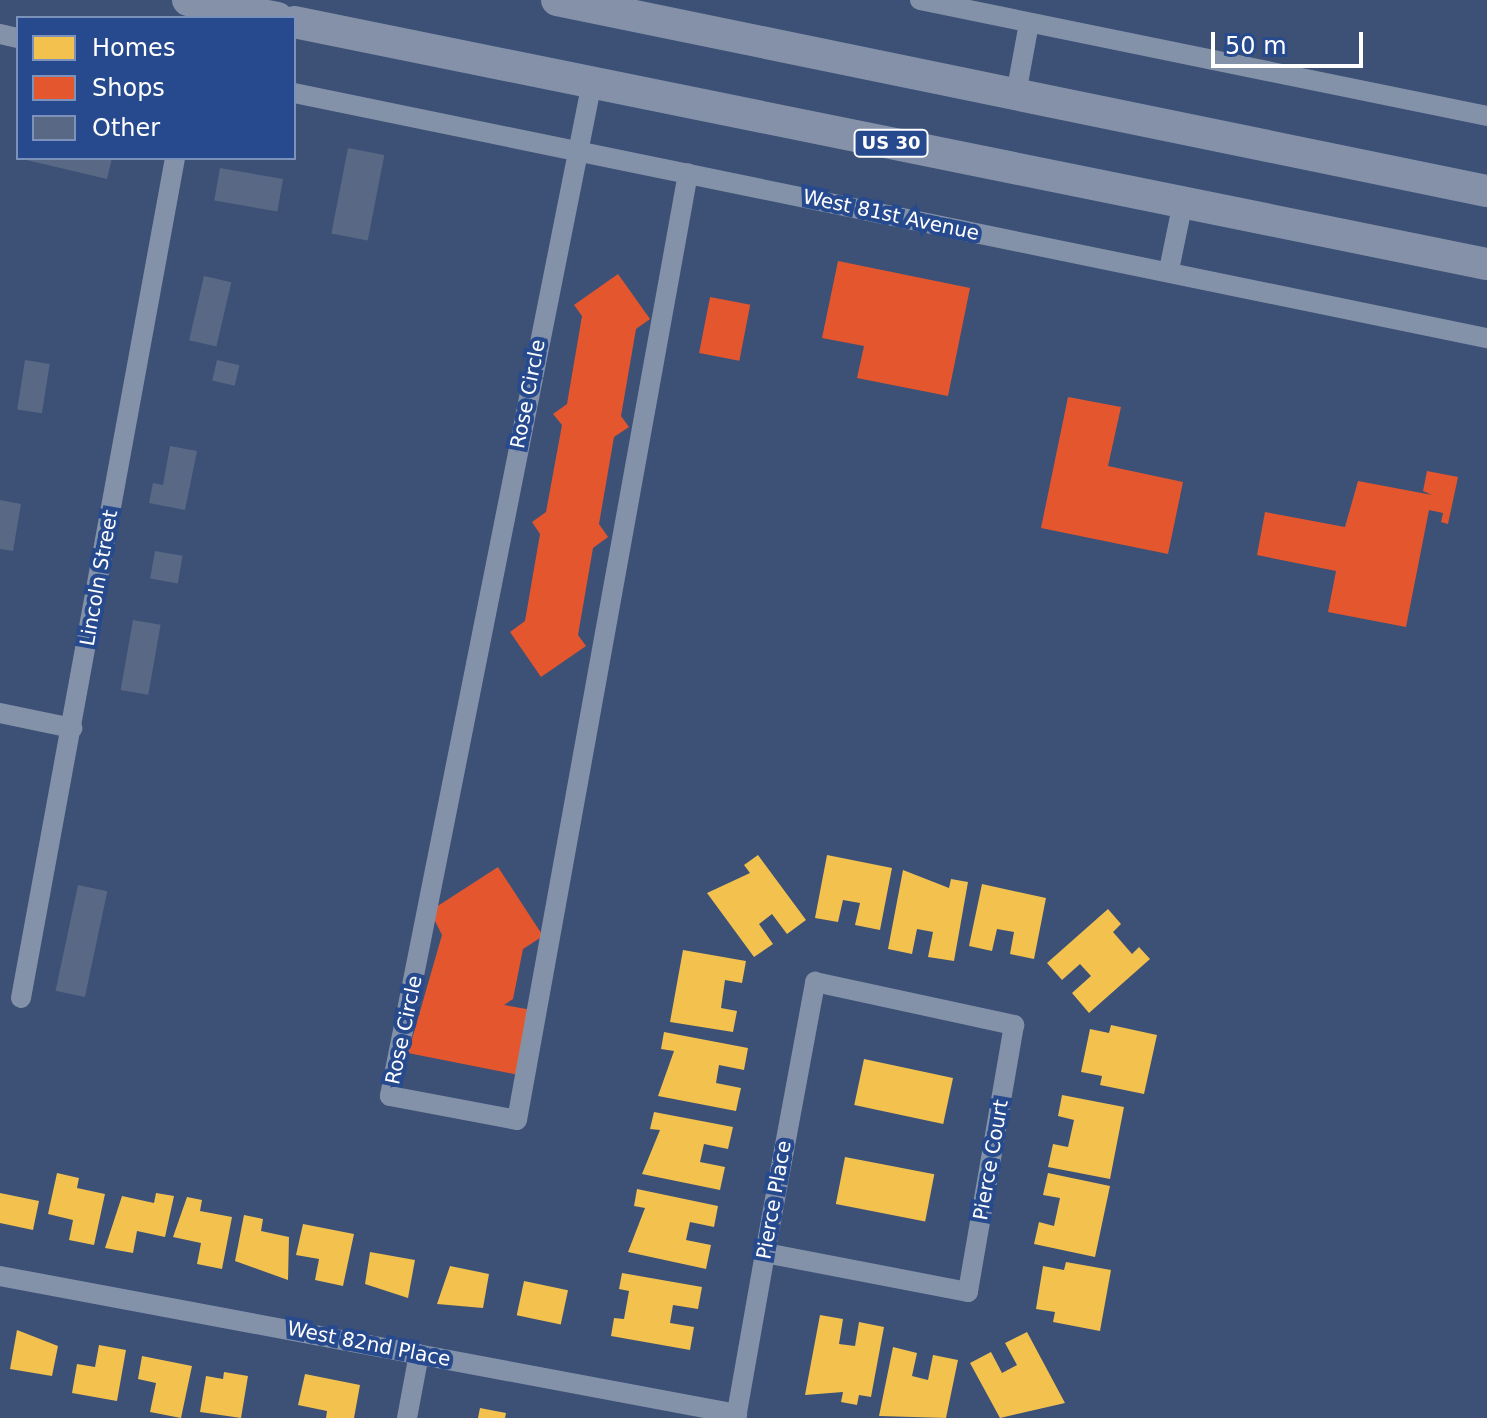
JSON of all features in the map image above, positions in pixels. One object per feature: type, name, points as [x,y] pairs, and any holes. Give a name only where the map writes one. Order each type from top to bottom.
[{"type":"main road","points":[[557,0],[1487,191]]},
{"type":"main road","points":[[199,7],[263,16]]},
{"type":"main road","name":"US 30","points":[[296,22],[1487,264]]},
{"type":"street","points":[[920,0],[1487,116]]},
{"type":"street","points":[[1016,94],[1029,23]]},
{"type":"street","name":"Rose Circle","points":[[592,82],[454,789],[390,1096],[517,1120],[688,173]]},
{"type":"street","name":"West 81st Avenue","points":[[296,93],[1169,270],[1487,338]]},
{"type":"street","name":"Lincoln Street","points":[[21,998],[175,160]]},
{"type":"street","points":[[1169,270],[1183,202]]},
{"type":"street","points":[[0,713],[72,728]]},
{"type":"street","name":"Pierce Court","points":[[765,1253],[968,1292],[1014,1025],[815,982]]},
{"type":"street","name":"Pierce Place","points":[[737,1416],[815,982]]},
{"type":"street","name":"West 82nd Place","points":[[0,1276],[737,1416]]},
{"type":"street","points":[[407,1418],[419,1354]]},
{"type":"building: Homes","points":[[758,855],[806,920],[787,934],[772,914],[759,924],[773,944],[754,957],[707,893],[750,873],[744,865]]},
{"type":"building: Homes","points":[[827,855],[892,868],[880,930],[855,925],[860,903],[843,900],[838,922],[815,918]]},
{"type":"building: Homes","points":[[903,870],[949,888],[951,879],[968,882],[954,961],[928,957],[933,932],[917,929],[912,954],[888,949]]},
{"type":"building: Homes","points":[[982,884],[1046,898],[1034,959],[1010,954],[1014,932],[997,929],[992,951],[969,946]]},
{"type":"building: Homes","points":[[1108,909],[1121,924],[1113,932],[1132,954],[1139,947],[1150,959],[1089,1013],[1072,993],[1091,976],[1080,964],[1062,980],[1047,963]]},
{"type":"building: Homes","points":[[683,950],[746,961],[742,983],[725,980],[721,1008],[737,1011],[733,1032],[670,1022]]},
{"type":"building: Homes","points":[[1111,1025],[1157,1035],[1144,1094],[1100,1085],[1102,1076],[1081,1072],[1090,1029],[1109,1033]]},
{"type":"building: Homes","points":[[664,1032],[748,1048],[744,1070],[719,1065],[716,1083],[741,1088],[736,1111],[658,1096],[674,1051],[661,1049]]},
{"type":"building: Homes","points":[[864,1059],[953,1078],[943,1124],[854,1105]]},
{"type":"building: Homes","points":[[1062,1095],[1124,1107],[1110,1179],[1048,1167],[1053,1144],[1068,1147],[1074,1120],[1058,1116]]},
{"type":"building: Homes","points":[[654,1112],[733,1127],[728,1149],[704,1144],[700,1162],[725,1167],[720,1190],[642,1174],[660,1130],[650,1129]]},
{"type":"building: Homes","points":[[845,1157],[934,1174],[925,1221],[836,1204]]},
{"type":"building: Homes","points":[[57,1173],[79,1178],[77,1188],[105,1194],[94,1245],[69,1240],[73,1220],[48,1214]]},
{"type":"building: Homes","points":[[1048,1173],[1110,1186],[1095,1257],[1034,1244],[1039,1222],[1054,1226],[1060,1198],[1043,1195]]},
{"type":"building: Homes","points":[[637,1189],[718,1206],[714,1227],[690,1222],[686,1240],[711,1245],[706,1269],[628,1252],[645,1208],[634,1206]]},
{"type":"building: Homes","points":[[0,1193],[39,1201],[33,1230],[0,1223]]},
{"type":"building: Homes","points":[[156,1193],[174,1196],[165,1237],[137,1231],[133,1253],[105,1248],[122,1196],[154,1203]]},
{"type":"building: Homes","points":[[187,1197],[202,1200],[200,1211],[232,1217],[222,1269],[197,1264],[201,1243],[173,1237]]},
{"type":"building: Homes","points":[[244,1215],[263,1219],[261,1231],[289,1237],[288,1280],[235,1261]]},
{"type":"building: Homes","points":[[303,1224],[354,1234],[343,1286],[315,1280],[319,1259],[296,1255]]},
{"type":"building: Homes","points":[[370,1252],[415,1260],[408,1298],[365,1284]]},
{"type":"building: Homes","points":[[1066,1262],[1111,1270],[1100,1331],[1053,1322],[1055,1312],[1036,1309],[1043,1266],[1064,1270]]},
{"type":"building: Homes","points":[[450,1266],[489,1274],[483,1308],[437,1304]]},
{"type":"building: Homes","points":[[622,1273],[702,1287],[698,1309],[673,1305],[670,1323],[694,1327],[690,1350],[611,1336],[614,1318],[624,1319],[629,1291],[619,1289]]},
{"type":"building: Homes","points":[[524,1281],[568,1290],[561,1325],[517,1315]]},
{"type":"building: Homes","points":[[820,1315],[843,1319],[839,1344],[855,1346],[859,1322],[884,1327],[871,1397],[859,1395],[857,1405],[841,1402],[843,1392],[805,1395]]},
{"type":"building: Homes","points":[[17,1330],[58,1346],[52,1376],[10,1369]]},
{"type":"building: Homes","points":[[1027,1332],[1065,1403],[1000,1418],[970,1363],[991,1352],[1002,1373],[1017,1365],[1005,1343]]},
{"type":"building: Homes","points":[[99,1345],[126,1350],[117,1401],[72,1393],[77,1364],[95,1367]]},
{"type":"building: Homes","points":[[893,1347],[917,1353],[912,1376],[928,1380],[933,1355],[958,1360],[946,1418],[879,1416]]},
{"type":"building: Homes","points":[[142,1356],[192,1366],[181,1418],[150,1412],[156,1383],[138,1379]]},
{"type":"building: Homes","points":[[224,1372],[248,1376],[241,1418],[200,1412],[206,1376],[223,1379]]},
{"type":"building: Homes","points":[[305,1374],[360,1385],[354,1418],[326,1418],[327,1411],[298,1405]]},
{"type":"building: Homes","points":[[480,1408],[506,1413],[505,1418],[478,1418]]},
{"type":"building: Shops","points":[[838,261],[970,288],[948,396],[857,378],[864,346],[822,338]]},
{"type":"building: Shops","points":[[618,274],[650,319],[636,329],[621,416],[629,427],[614,437],[599,524],[608,537],[593,548],[578,635],[586,646],[541,677],[510,632],[525,621],[540,534],[532,522],[546,512],[562,425],[553,414],[567,404],[582,316],[574,305]]},
{"type":"building: Shops","points":[[710,297],[750,305],[739,361],[699,353]]},
{"type":"building: Shops","points":[[1068,397],[1121,407],[1108,466],[1183,482],[1168,554],[1041,528]]},
{"type":"building: Shops","points":[[1427,471],[1458,477],[1448,524],[1441,522],[1443,513],[1429,510],[1406,627],[1328,612],[1336,571],[1257,555],[1265,512],[1345,527],[1358,481],[1432,495],[1423,491]]},
{"type":"building: Shops","points":[[498,867],[543,936],[523,949],[513,999],[504,1005],[532,1010],[519,1075],[408,1053],[442,935],[430,911]]},
{"type":"building: Other","points":[[348,148],[384,155],[368,240],[331,233]]},
{"type":"building: Other","points":[[26,160],[112,160],[107,179]]},
{"type":"building: Other","points":[[220,168],[283,179],[277,212],[214,200]]},
{"type":"building: Other","points":[[204,276],[231,282],[216,347],[189,340]]},
{"type":"building: Other","points":[[25,360],[50,364],[42,413],[17,409]]},
{"type":"building: Other","points":[[217,360],[239,365],[235,386],[212,380]]},
{"type":"building: Other","points":[[170,446],[197,451],[185,510],[149,503],[153,483],[163,485]]},
{"type":"building: Other","points":[[0,500],[21,504],[13,551],[0,549]]},
{"type":"building: Other","points":[[155,551],[183,556],[178,583],[150,579]]},
{"type":"building: Other","points":[[133,620],[161,625],[148,695],[121,690]]},
{"type":"building: Other","points":[[78,885],[107,891],[85,997],[56,991]]}]
